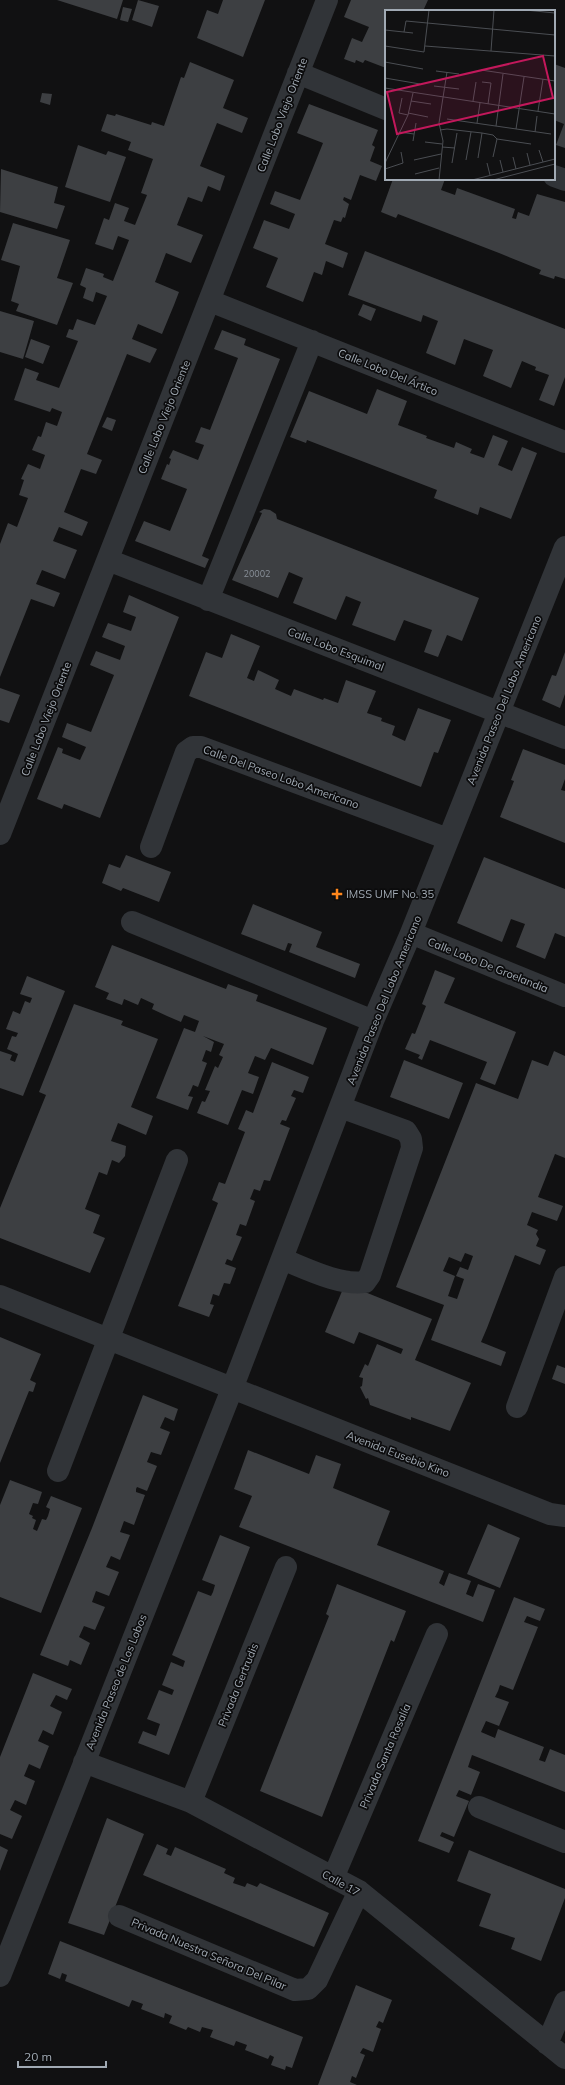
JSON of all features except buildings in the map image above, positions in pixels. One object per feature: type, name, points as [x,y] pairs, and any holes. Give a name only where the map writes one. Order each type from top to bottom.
[{"type":"street","name":"Calle Lobo Viejo Oriente","points":[[0,834],[327,0]]},
{"type":"street","points":[[298,74],[385,109]]},
{"type":"street","points":[[555,176],[565,180]]},
{"type":"street","name":"Calle Lobo Del Ártico","points":[[210,301],[565,442]]},
{"type":"street","points":[[208,600],[312,341]]},
{"type":"street","name":"Avenida Paseo Del Lobo Americano","points":[[232,1389],[373,1021],[411,933],[565,547]]},
{"type":"street","name":"Calle Lobo Esquimal","points":[[108,560],[565,738]]},
{"type":"street","name":"Calle Del Paseo Lobo Americano","points":[[151,847],[186,752],[193,747],[201,747],[448,839]]},
{"type":"street","points":[[132,922],[373,1021]]},
{"type":"street","name":"Calle Lobo De Groelandia","points":[[411,933],[565,996]]},
{"type":"street","points":[[282,1259],[325,1276],[359,1283],[365,1282],[370,1275],[412,1148],[411,1139],[406,1132],[340,1108]]},
{"type":"street","points":[[58,1471],[177,1160]]},
{"type":"street","points":[[517,1407],[565,1277]]},
{"type":"street","name":"Avenida Eusebio Kino","points":[[0,1296],[550,1514],[565,1516]]},
{"type":"street","name":"Avenida Paseo de Los Lobos","points":[[0,1976],[232,1389]]},
{"type":"street","name":"Privada Gertrudis","points":[[191,1802],[286,1567]]},
{"type":"street","name":"Privada Santa Rosalía","points":[[334,1878],[437,1634]]},
{"type":"street","name":"Calle 17","points":[[84,1762],[191,1802],[359,1891],[565,2058]]},
{"type":"street","points":[[479,1807],[565,1842]]},
{"type":"street","name":"Privada Nuestra Señora Del Pilar","points":[[119,1916],[295,1990],[308,1990],[317,1980],[359,1891]]},
{"type":"street","points":[[547,2044],[565,2002]]},
{"type":"place","name":"IMSS UMF No. 35","points":[[337,894]]}]
